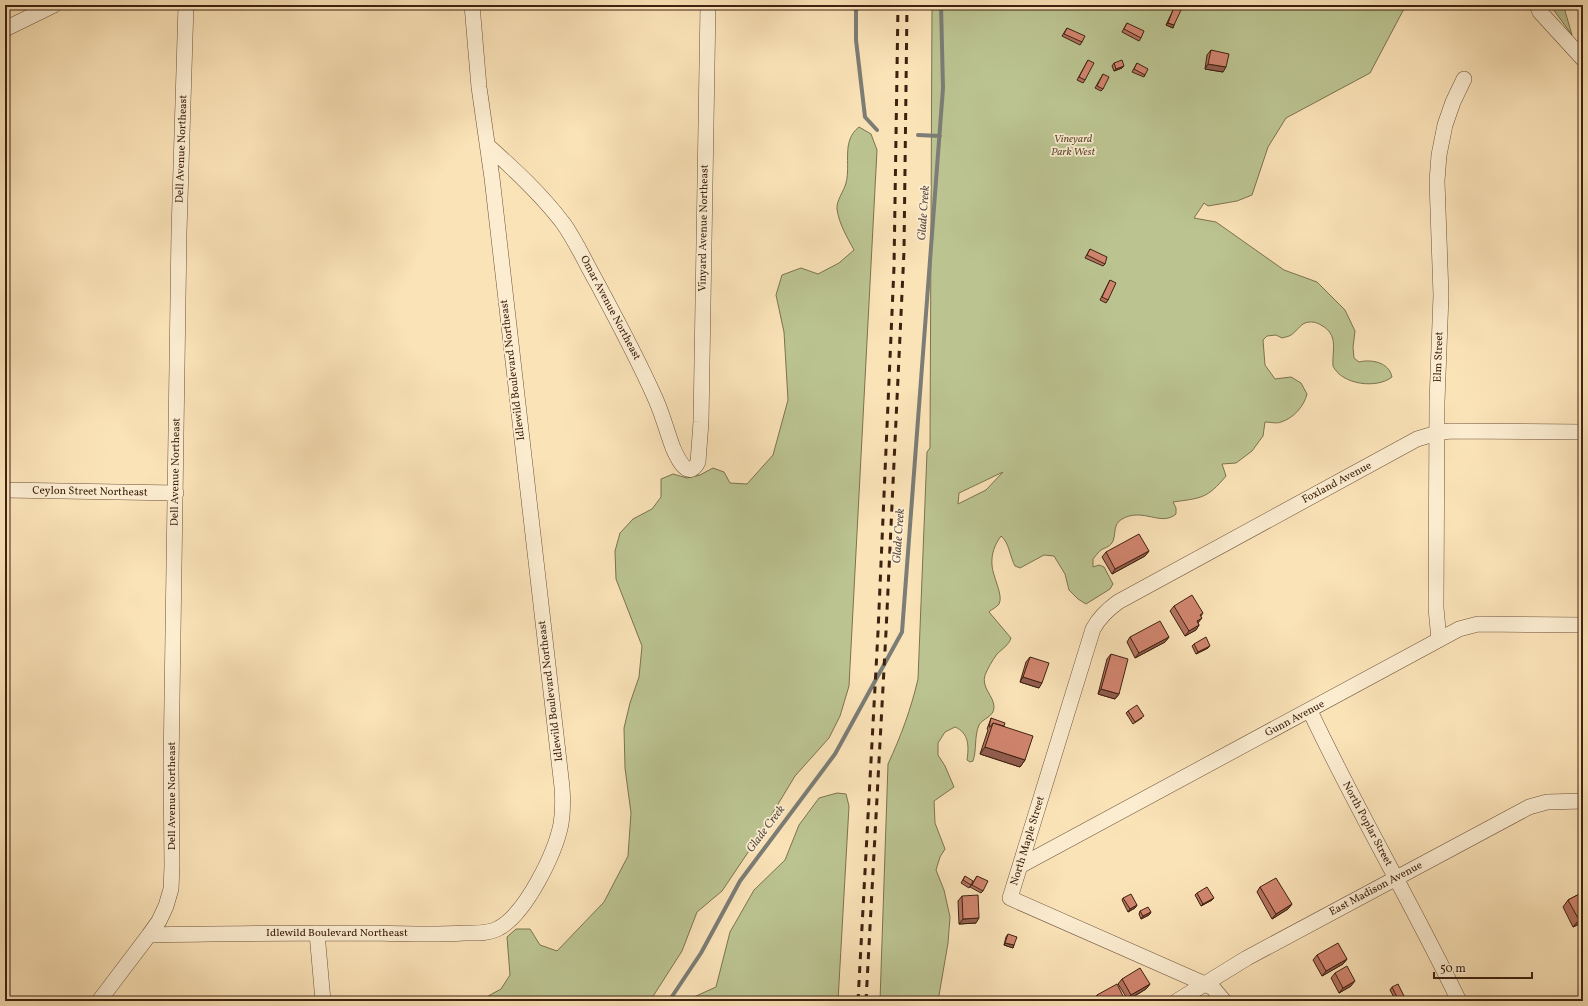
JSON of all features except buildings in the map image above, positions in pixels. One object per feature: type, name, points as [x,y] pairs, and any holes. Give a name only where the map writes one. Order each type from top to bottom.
[{"type":"street","points":[[5,29],[54,5]]},
{"type":"street","name":"Dell Avenue Northeast","points":[[149,935],[159,921],[166,906],[171,889],[172,866],[171,767],[179,232],[186,5]]},
{"type":"street","name":"Idlewild Boulevard Northeast","points":[[149,935],[238,932],[487,933],[498,929],[508,922],[521,908],[534,889],[553,849],[561,824],[563,806],[558,747],[479,87],[472,5]]},
{"type":"street","name":"Vinyard Avenue Northeast","points":[[699,451],[702,422],[708,5]]},
{"type":"street","points":[[1537,5],[1540,12],[1583,59]]},
{"type":"street","name":"Elm Street","points":[[1439,640],[1436,608],[1437,433],[1441,295],[1437,181],[1439,155],[1447,119],[1464,79]]},
{"type":"street","name":"Omar Avenue Northeast","points":[[487,145],[522,176],[552,210],[571,236],[602,292],[657,401],[674,450],[682,466],[686,469],[696,467],[699,451]]},
{"type":"street","name":"Foxland Avenue","points":[[1110,608],[1247,531],[1417,439],[1437,433],[1458,431],[1583,432]]},
{"type":"street","name":"Ceylon Street Northeast","points":[[5,490],[176,493]]},
{"type":"street","name":"North Maple Street","points":[[1110,608],[1099,619],[1093,629],[1010,898],[1206,984]]},
{"type":"street","name":"Gunn Avenue","points":[[1020,866],[1310,711],[1459,629],[1478,624],[1583,625]]},
{"type":"street","name":"North Poplar Street","points":[[1310,711],[1330,753],[1459,1001]]},
{"type":"street","name":"East Madison Avenue","points":[[1177,1001],[1247,958],[1530,808],[1547,802],[1583,801]]},
{"type":"street","points":[[316,933],[323,1001]]},
{"type":"street","points":[[99,1001],[149,935]]},
{"type":"street","points":[[1206,984],[1213,988],[1224,1001]]},
{"type":"green space","name":"Vineyard Park West","points":[[932,5],[1406,5],[1370,73],[1286,118],[1268,147],[1252,195],[1237,201],[1208,206],[1204,203],[1194,218],[1216,222],[1284,270],[1317,282],[1345,310],[1355,331],[1353,347],[1354,358],[1359,362],[1374,361],[1383,365],[1390,372],[1392,377],[1386,381],[1369,384],[1352,381],[1344,377],[1333,366],[1333,343],[1330,333],[1327,329],[1317,323],[1305,323],[1290,336],[1282,338],[1276,335],[1267,336],[1263,340],[1265,365],[1275,379],[1291,377],[1301,383],[1307,394],[1301,407],[1290,418],[1279,423],[1265,422],[1263,436],[1252,451],[1236,463],[1222,464],[1226,476],[1214,489],[1208,493],[1197,498],[1173,502],[1176,508],[1176,514],[1164,519],[1137,515],[1130,516],[1119,521],[1116,526],[1112,543],[1100,551],[1093,559],[1093,567],[1099,565],[1104,567],[1113,584],[1110,589],[1086,604],[1078,599],[1069,590],[1065,574],[1054,556],[1044,555],[1020,568],[1015,566],[1008,546],[1001,536],[994,549],[992,557],[993,569],[1000,600],[999,604],[989,612],[1011,638],[1007,645],[997,654],[985,675],[984,680],[986,688],[992,699],[994,710],[979,725],[973,761],[970,762],[967,760],[967,740],[963,733],[955,727],[945,732],[938,743],[938,755],[945,766],[954,787],[934,801],[935,823],[945,849],[940,857],[936,870],[944,890],[950,917],[948,943],[938,1001],[880,1001],[888,764],[905,722],[918,679],[927,452],[930,448]],"holes":[[[1003,472],[986,490],[958,504],[959,493]]]},
{"type":"green space","points":[[1550,5],[1565,5],[1565,11],[1572,35]]},
{"type":"green space","points":[[859,127],[871,134],[877,150],[849,686],[840,716],[829,738],[795,776],[757,839],[722,891],[697,912],[682,951],[650,1001],[479,1001],[501,989],[510,975],[507,937],[516,929],[530,929],[540,945],[557,951],[604,902],[628,856],[631,813],[625,768],[624,728],[630,703],[639,677],[642,646],[616,579],[615,551],[620,533],[633,519],[652,509],[661,497],[661,479],[673,474],[687,478],[700,475],[713,468],[724,472],[730,483],[747,484],[773,455],[788,400],[784,332],[776,295],[782,275],[801,268],[818,274],[839,263],[854,250],[841,225],[837,206],[846,183],[848,146],[853,133]]},
{"type":"green space","points":[[837,793],[846,794],[849,806],[838,1001],[685,1001],[716,987],[730,932],[754,890],[785,860],[799,825],[819,798]]},
{"type":"waterway","points":[[856,5],[856,40],[865,117],[877,130]]},
{"type":"waterway","name":"Glade Creek","points":[[669,1001],[701,953],[740,881],[835,754],[902,632],[943,88],[941,5]]},
{"type":"waterway","points":[[918,135],[940,136]]},
{"type":"railway","points":[[858,1001],[878,632],[894,267],[898,5]]},
{"type":"railway","points":[[866,1001],[886,632],[904,251],[907,5]]}]
